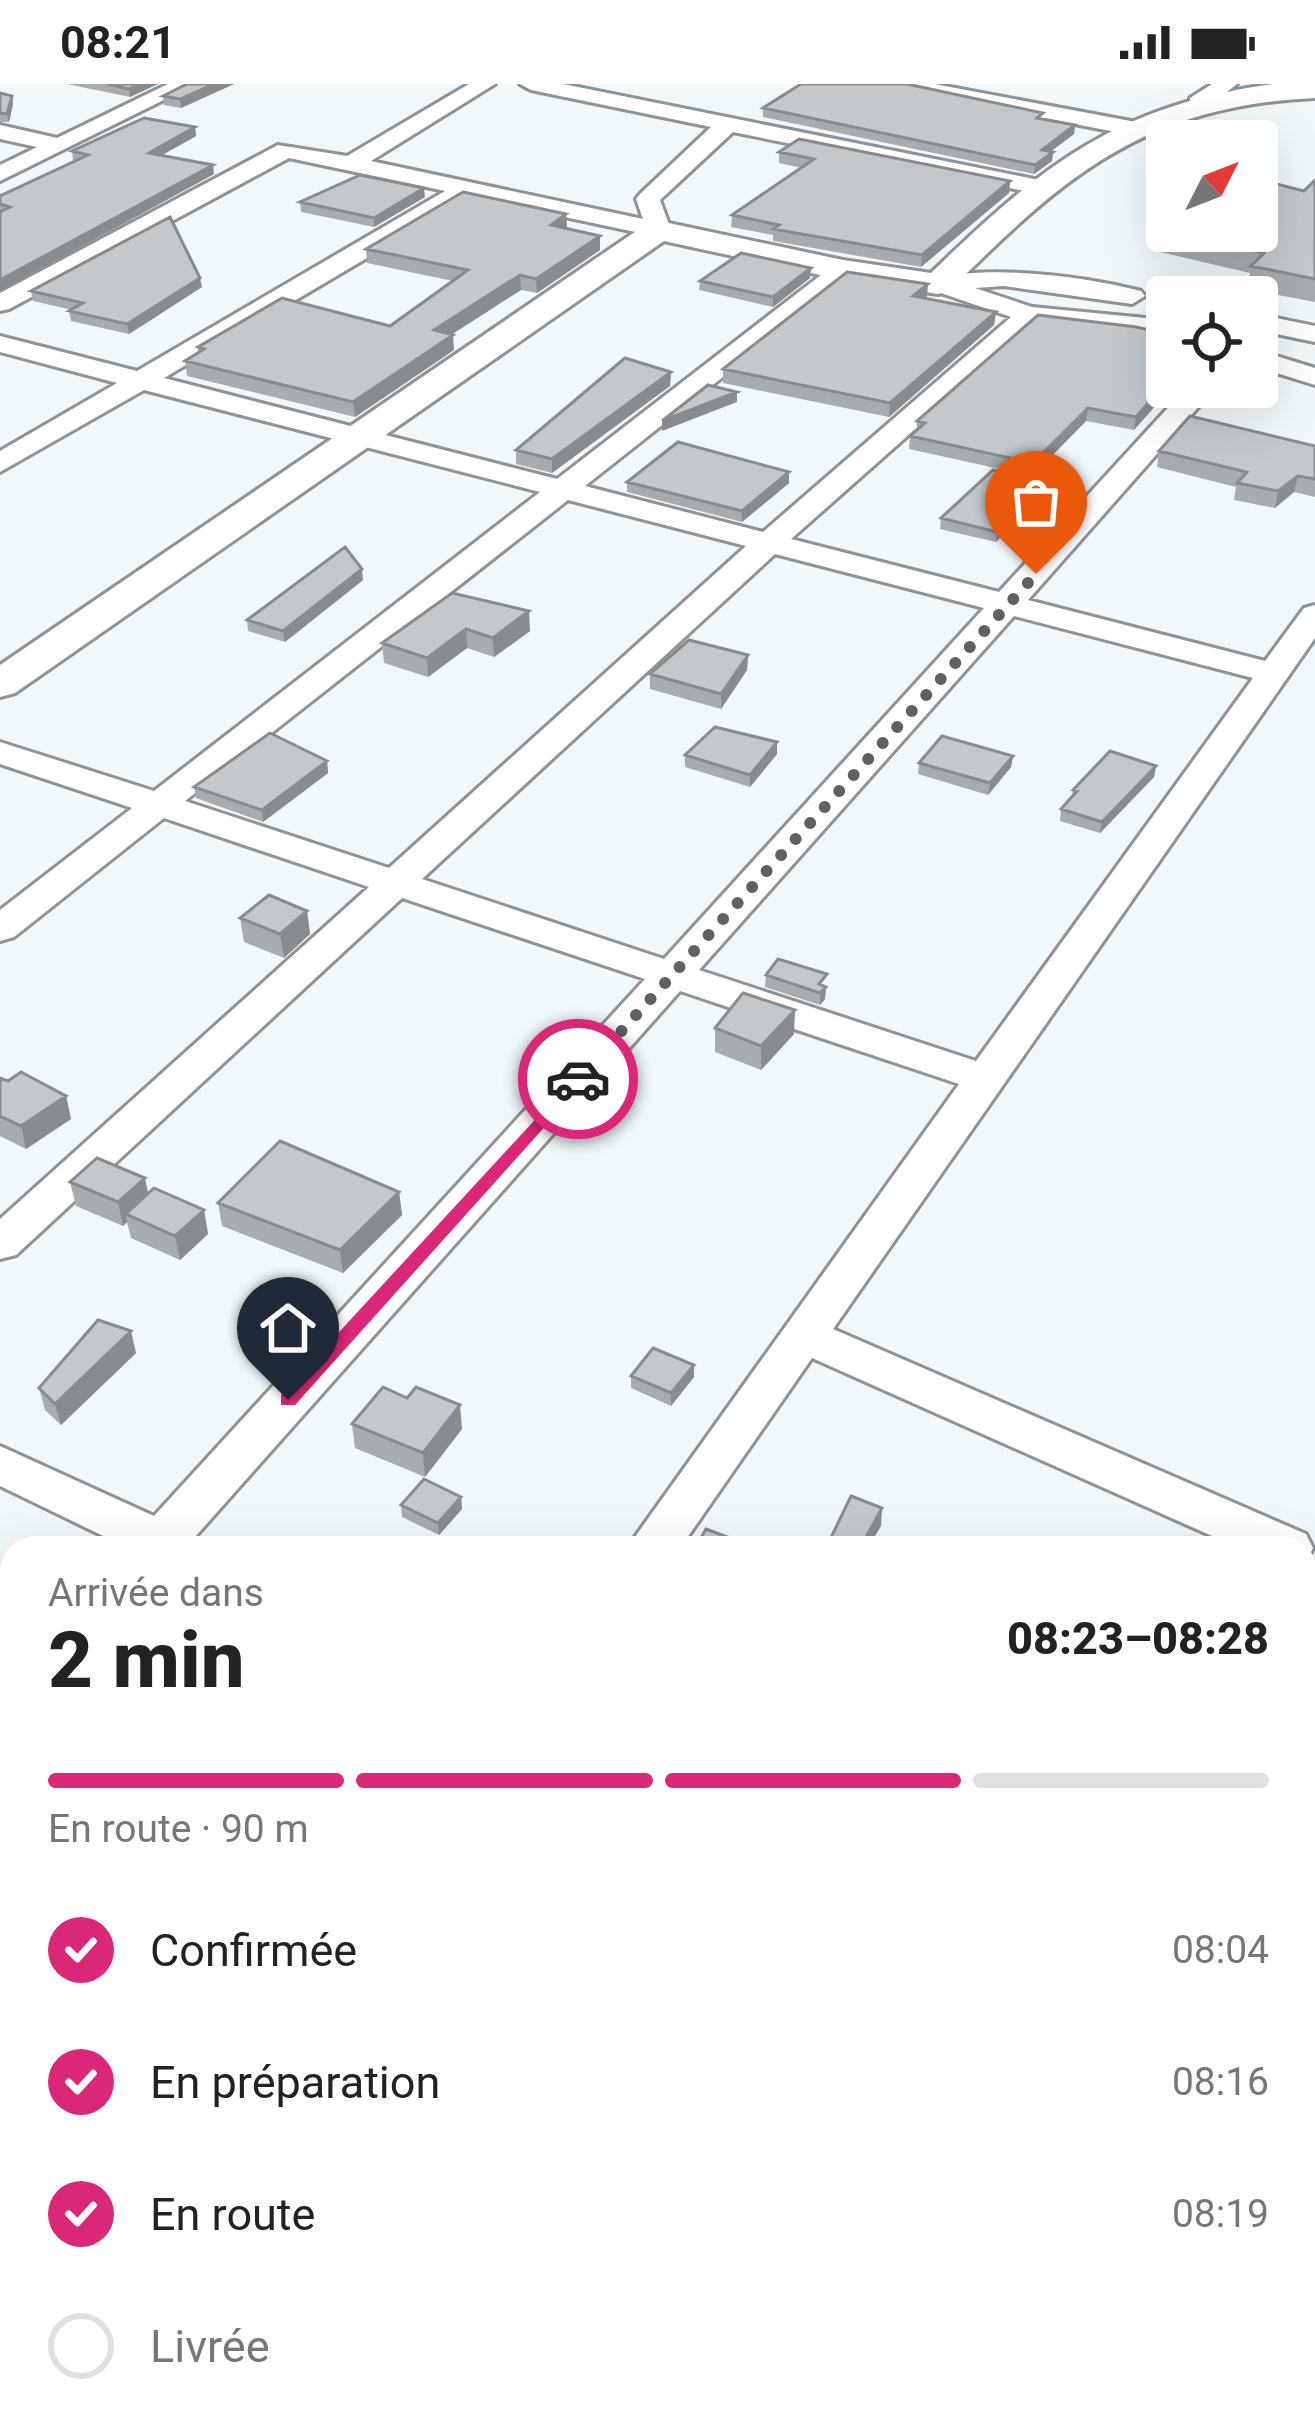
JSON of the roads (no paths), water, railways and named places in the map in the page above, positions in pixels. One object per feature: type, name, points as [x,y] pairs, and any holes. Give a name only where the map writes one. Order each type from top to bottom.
[{"type":"street","points":[[350,164],[484,84]]},
{"type":"street","points":[[531,84],[1039,187]]},
{"type":"street","points":[[900,84],[1136,129]]},
{"type":"street","points":[[0,174],[179,85]]},
{"type":"street","points":[[938,284],[1039,187],[1136,129],[1212,94],[1315,91]]},
{"type":"street","points":[[658,230],[648,199],[726,126]]},
{"type":"street","points":[[0,132],[61,145]]},
{"type":"street","points":[[0,302],[286,150],[843,270],[938,284],[1029,315],[1146,325]]},
{"type":"street","points":[[0,463],[466,189]]},
{"type":"street","points":[[6,674],[658,230]]},
{"type":"street","points":[[0,929],[843,270]]},
{"type":"street","points":[[938,284],[1004,278],[1146,300]]},
{"type":"street","points":[[0,1244],[768,543],[1029,315]]},
{"type":"street","points":[[1278,326],[1315,334]]},
{"type":"street","points":[[0,344],[1273,673]]},
{"type":"street","points":[[1278,365],[1315,377]]},
{"type":"street","points":[[172,1536],[1183,408]]},
{"type":"street","points":[[660,1536],[1315,615]]},
{"type":"street","points":[[0,752],[984,1078]]},
{"type":"street","points":[[802,1335],[1261,1536]]},
{"type":"street","points":[[0,1465],[143,1536]]}]
